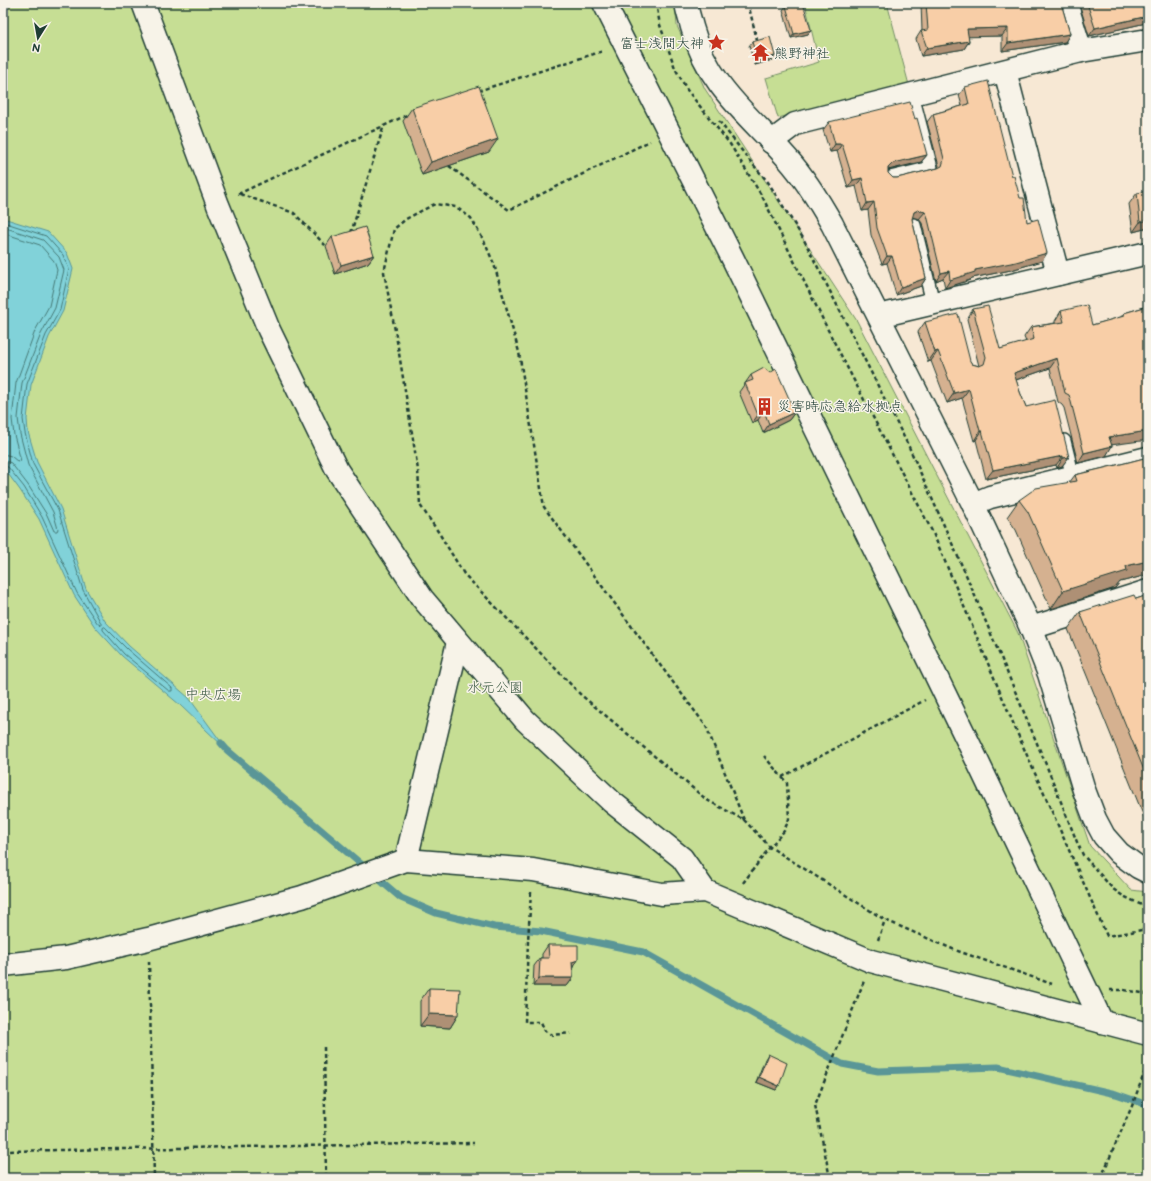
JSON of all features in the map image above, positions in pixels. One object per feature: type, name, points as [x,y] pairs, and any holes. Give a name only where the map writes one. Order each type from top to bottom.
[{"type":"street","points":[[143,3],[218,205],[269,330],[337,470],[422,598],[525,720],[612,802],[682,858],[705,891]]},
{"type":"street","points":[[604,3],[733,259],[943,690],[1102,1022]]},
{"type":"street","points":[[686,3],[696,43],[706,64],[720,86],[736,106],[799,172],[832,224],[973,504],[1031,628],[1049,674],[1084,790],[1095,819],[1104,836],[1119,853],[1138,867],[1148,872]]},
{"type":"street","points":[[1066,3],[1081,51]]},
{"type":"street","points":[[771,142],[795,124],[1081,51],[1148,40]]},
{"type":"street","points":[[1005,71],[1058,274]]},
{"type":"street","points":[[879,316],[948,305],[1058,274],[1148,253]]},
{"type":"street","points":[[973,504],[990,497],[1148,458]]},
{"type":"street","points":[[1031,628],[1148,591]]},
{"type":"street","points":[[406,860],[458,642]]},
{"type":"street","points":[[3,965],[66,958],[148,939],[302,898],[406,860],[533,870],[662,894],[705,891],[871,961],[1148,1034]]},
{"type":"lane","points":[[890,178],[931,168],[912,95]]},
{"type":"lane","points":[[914,225],[948,305]]},
{"type":"lane","points":[[1062,432],[1073,477]]},
{"type":"path","points":[[656,3],[660,25],[676,68],[687,90],[730,144],[763,198],[830,334],[933,533],[1022,744],[1107,936],[1148,929]]},
{"type":"path","points":[[748,3],[757,40]]},
{"type":"path","points":[[476,92],[624,44]]},
{"type":"path","points":[[218,205],[410,114]]},
{"type":"path","points":[[716,117],[768,182],[803,238],[906,441],[967,577],[1047,767],[1076,842],[1083,855],[1113,889],[1123,896],[1148,908]]},
{"type":"path","points":[[350,238],[384,125]]},
{"type":"path","points":[[449,166],[509,210],[669,132]]},
{"type":"path","points":[[239,194],[294,213],[326,246]]},
{"type":"path","points":[[744,820],[706,726],[544,507],[519,352],[494,264],[484,241],[471,218],[456,207],[435,204],[406,219],[394,229],[384,272],[418,470],[420,505],[464,574],[581,695],[707,800],[744,820],[770,846],[885,920],[955,950],[1052,984]]},
{"type":"path","points":[[782,777],[943,690]]},
{"type":"path","points":[[730,901],[770,846],[784,831],[789,819],[787,783],[764,756]]},
{"type":"path","points":[[533,870],[528,941],[525,1022],[541,1022],[545,1031],[552,1035],[571,1033]]},
{"type":"path","points":[[148,939],[154,1178]]},
{"type":"path","points":[[1086,991],[1124,990],[1148,994]]},
{"type":"path","points":[[830,1178],[816,1105],[838,1044]]},
{"type":"path","points":[[324,1047],[326,1178]]},
{"type":"path","points":[[1101,1178],[1132,1106],[1148,1063]]},
{"type":"path","points":[[3,1152],[474,1143]]},
{"type":"green space","name":"水元公園","points":[[3,3],[675,3],[677,26],[705,89],[857,321],[1018,633],[1090,846],[1131,890],[1148,892],[1148,1178],[3,1178]]},
{"type":"green space","points":[[805,3],[887,3],[909,85],[778,118],[766,78],[819,62]]},
{"type":"water","points":[[3,218],[48,232],[67,253],[73,269],[63,311],[49,337],[31,385],[27,419],[28,432],[37,462],[61,509],[86,589],[105,621],[129,646],[189,698],[227,750],[180,705],[122,656],[95,627],[74,595],[39,519],[3,467]]},
{"type":"building","points":[[803,3],[811,30],[794,34],[786,6]]},
{"type":"building","points":[[926,3],[1061,3],[1070,34],[1008,43],[1008,28],[967,29],[969,41],[927,48],[921,31],[928,30]]},
{"type":"building","points":[[1087,3],[1148,3],[1148,16],[1095,28]]},
{"type":"building","points":[[770,37],[775,56],[758,61],[752,42]]},
{"type":"building","points":[[988,81],[1012,176],[1014,176],[1020,198],[1024,198],[1027,222],[1038,219],[1047,253],[1016,262],[975,270],[975,272],[950,280],[949,271],[941,273],[927,215],[925,212],[918,210],[914,212],[912,219],[926,278],[901,287],[892,256],[887,256],[877,228],[874,202],[867,203],[862,178],[853,180],[842,144],[835,144],[829,122],[910,102],[915,119],[917,118],[927,155],[893,163],[888,168],[888,173],[893,178],[897,178],[938,168],[942,166],[944,159],[933,114],[969,104],[965,87]]},
{"type":"building","points":[[479,86],[498,139],[431,162],[412,108]]},
{"type":"building","points":[[1148,191],[1148,220],[1140,222],[1137,193]]},
{"type":"building","points":[[365,227],[374,255],[341,265],[332,237]]},
{"type":"building","points":[[1087,305],[1092,325],[1124,316],[1124,313],[1148,306],[1148,431],[1109,437],[1112,446],[1084,453],[1070,398],[1069,395],[1065,393],[1057,358],[1014,373],[1026,407],[1055,400],[1069,457],[1063,458],[1063,456],[993,470],[982,431],[980,431],[969,389],[954,393],[938,351],[935,352],[925,322],[958,314],[970,361],[972,364],[979,366],[984,364],[986,357],[973,309],[988,306],[1000,349],[1034,339],[1031,327],[1064,322],[1061,311]]},
{"type":"building","name":"災害時応急給水拠点","points":[[764,368],[770,373],[776,369],[795,412],[769,424],[764,411],[758,415],[745,383],[753,380],[751,375]]},
{"type":"building","points":[[1148,457],[1148,561],[1126,566],[1127,571],[1063,591],[1028,512],[1019,500],[1036,488],[1077,481],[1075,475]]},
{"type":"building","points":[[1134,595],[1136,599],[1148,595],[1148,780],[1080,612]]},
{"type":"building","points":[[548,945],[578,945],[578,960],[572,962],[573,978],[539,978],[540,958],[549,958]]},
{"type":"building","points":[[429,988],[460,989],[458,1015],[429,1014]]},
{"type":"building","points":[[768,1054],[787,1063],[779,1086],[759,1077]]},
{"type":"waterway","points":[[221,743],[227,750],[401,898],[436,913],[494,927],[541,931],[643,952],[842,1064],[878,1071],[998,1067],[1116,1094],[1148,1105]]},
{"type":"place","name":"富士浅間大神","points":[[717,43]]},
{"type":"place","name":"熊野神社","points":[[761,53]]},
{"type":"place","name":"災害時応急給水拠点","points":[[764,406]]},
{"type":"park label","name":"中央広場","points":[[213,694]]}]
